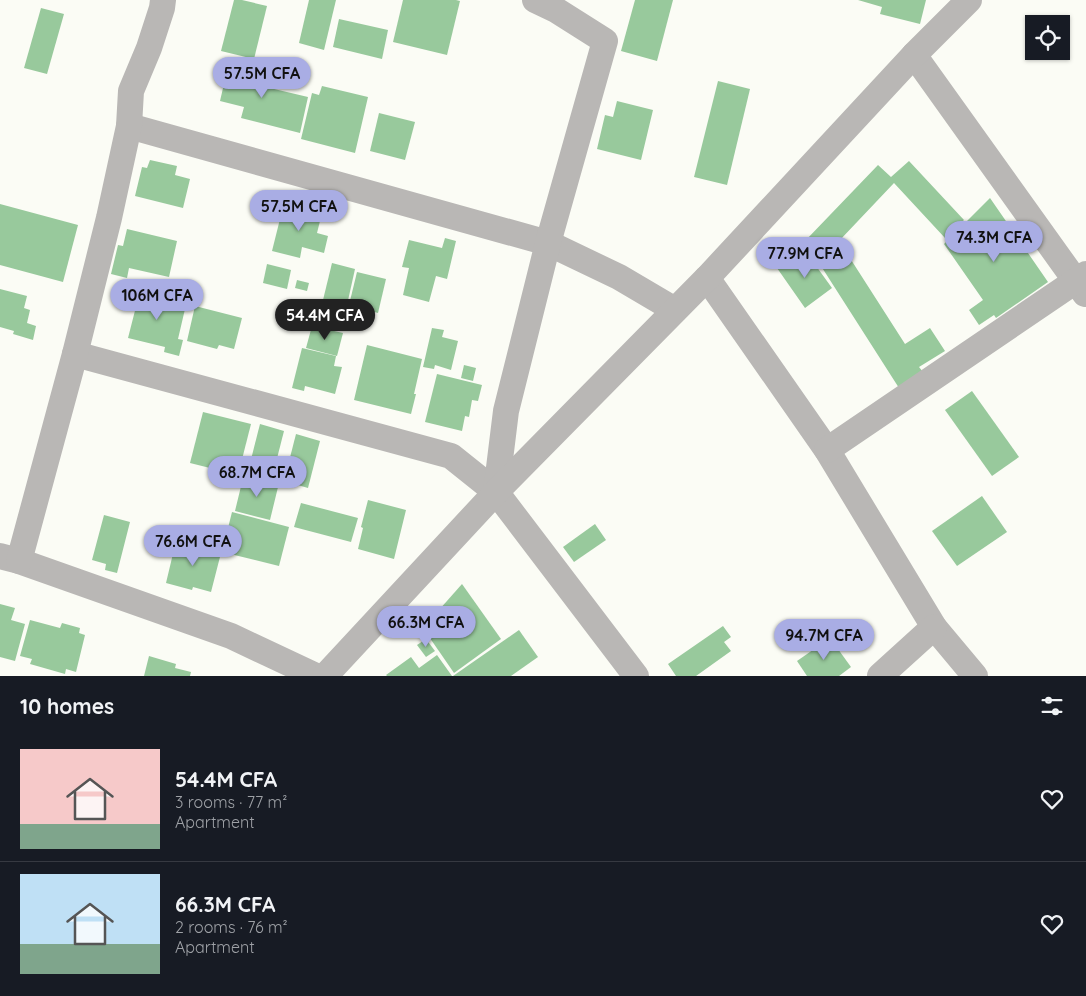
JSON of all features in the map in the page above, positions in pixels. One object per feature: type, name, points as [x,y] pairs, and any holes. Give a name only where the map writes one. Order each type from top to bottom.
[{"type":"street","points":[[163,0],[148,48],[131,90],[129,126],[109,218],[75,354],[10,558],[231,636],[316,676]]},
{"type":"street","points":[[496,492],[506,411],[548,243],[605,41],[556,10],[535,0]]},
{"type":"street","points":[[325,676],[496,492],[707,278],[914,55],[969,0]]},
{"type":"street","points":[[826,450],[1083,284],[914,55]]},
{"type":"street","points":[[129,126],[548,243],[619,277],[675,310]]},
{"type":"street","points":[[707,278],[826,450],[934,627],[975,676]]},
{"type":"street","points":[[75,354],[451,456],[496,492],[636,676]]},
{"type":"street","points":[[880,676],[934,627]]},
{"type":"building","points":[[234,0],[267,6],[254,59],[221,51]]},
{"type":"building","points":[[309,0],[336,0],[324,50],[299,43]]},
{"type":"building","points":[[403,0],[460,1],[447,55],[393,42]]},
{"type":"building","points":[[635,0],[673,0],[657,61],[621,51]]},
{"type":"building","points":[[858,0],[926,0],[920,24],[880,14],[882,7]]},
{"type":"building","points":[[41,8],[64,14],[47,74],[24,68]]},
{"type":"building","points":[[339,19],[388,30],[382,59],[333,47]]},
{"type":"building","points":[[230,58],[254,64],[249,83],[308,97],[300,133],[241,118],[244,107],[220,101]]},
{"type":"building","points":[[718,81],[750,89],[727,185],[694,177]]},
{"type":"building","points":[[322,86],[368,97],[355,153],[301,139],[312,93],[319,95]]},
{"type":"building","points":[[617,101],[653,110],[641,160],[597,149],[605,115],[613,117]]},
{"type":"building","points":[[379,113],[415,122],[405,160],[370,151]]},
{"type":"building","points":[[150,160],[177,166],[175,175],[190,179],[183,208],[135,196],[142,167],[147,168]]},
{"type":"building","points":[[909,161],[964,220],[945,238],[894,183],[839,241],[905,344],[930,328],[945,351],[919,367],[923,372],[899,388],[805,241],[878,165],[891,177]]},
{"type":"building","points":[[990,198],[1048,282],[996,318],[994,315],[979,325],[969,310],[983,300],[944,244]]},
{"type":"building","points":[[284,203],[322,213],[317,233],[328,236],[324,253],[302,247],[300,258],[272,251]]},
{"type":"building","points":[[0,204],[78,225],[63,282],[0,265]]},
{"type":"building","points":[[127,229],[177,241],[169,277],[129,268],[127,278],[111,274],[118,245],[123,246]]},
{"type":"building","points":[[445,238],[456,241],[447,279],[436,276],[429,302],[403,295],[409,268],[402,267],[409,240],[442,248]]},
{"type":"building","points":[[806,252],[832,288],[805,308],[777,268],[796,255],[798,257]]},
{"type":"building","points":[[332,263],[355,269],[347,305],[323,300]]},
{"type":"building","points":[[267,264],[291,270],[287,289],[263,283]]},
{"type":"building","points":[[357,272],[386,279],[378,313],[349,305]]},
{"type":"building","points":[[297,280],[309,283],[307,291],[295,288]]},
{"type":"building","points":[[146,284],[159,287],[157,295],[167,297],[165,304],[185,309],[178,339],[183,340],[179,356],[164,352],[165,347],[128,338],[140,291],[144,292]]},
{"type":"building","points":[[0,289],[27,296],[24,308],[30,310],[27,323],[36,326],[33,340],[13,334],[14,331],[0,327]]},
{"type":"building","points":[[195,306],[242,318],[234,349],[219,345],[217,349],[187,341]]},
{"type":"building","points":[[312,326],[343,333],[337,356],[306,348]]},
{"type":"building","points":[[432,328],[444,330],[442,337],[458,341],[451,370],[435,365],[434,369],[423,367]]},
{"type":"building","points":[[367,345],[422,359],[411,414],[354,400]]},
{"type":"building","points":[[302,348],[336,356],[334,366],[342,367],[335,394],[305,386],[304,391],[292,388]]},
{"type":"building","points":[[464,365],[476,368],[473,381],[461,378]]},
{"type":"building","points":[[437,374],[482,385],[478,401],[472,400],[469,417],[465,416],[462,431],[425,422]]},
{"type":"building","points":[[972,391],[1019,457],[992,476],[945,410]]},
{"type":"building","points":[[203,412],[251,424],[238,475],[190,463]]},
{"type":"building","points":[[260,424],[284,431],[272,478],[248,471]]},
{"type":"building","points":[[296,434],[320,441],[308,488],[284,481]]},
{"type":"building","points":[[244,474],[251,476],[250,481],[270,486],[272,481],[279,483],[270,520],[235,511]]},
{"type":"building","points":[[982,496],[1007,532],[957,566],[932,531]]},
{"type":"building","points":[[368,500],[406,510],[394,559],[358,549]]},
{"type":"building","points":[[301,503],[358,518],[351,542],[294,527]]},
{"type":"building","points":[[232,512],[289,527],[279,566],[222,552]]},
{"type":"building","points":[[104,515],[130,522],[117,573],[105,570],[106,564],[92,560]]},
{"type":"building","points":[[595,524],[606,540],[574,562],[563,547]]},
{"type":"building","points":[[176,541],[221,553],[211,592],[193,587],[192,590],[166,583]]},
{"type":"building","points":[[462,584],[501,639],[454,673],[423,628]]},
{"type":"building","points":[[0,604],[15,608],[11,620],[25,624],[15,661],[0,657]]},
{"type":"building","points":[[30,620],[60,628],[62,623],[80,628],[79,633],[85,635],[76,672],[66,669],[65,674],[30,664],[32,659],[20,656]]},
{"type":"building","points":[[723,626],[731,637],[724,642],[731,651],[696,676],[676,676],[668,664]]},
{"type":"building","points":[[519,630],[538,657],[511,676],[453,676]]},
{"type":"building","points":[[830,638],[851,667],[839,676],[807,676],[797,661]]},
{"type":"building","points":[[426,639],[435,651],[426,657],[417,645]]},
{"type":"building","points":[[437,655],[452,676],[386,675],[411,657],[419,668]]},
{"type":"building","points":[[149,656],[176,664],[175,668],[191,672],[190,676],[144,676]]}]
